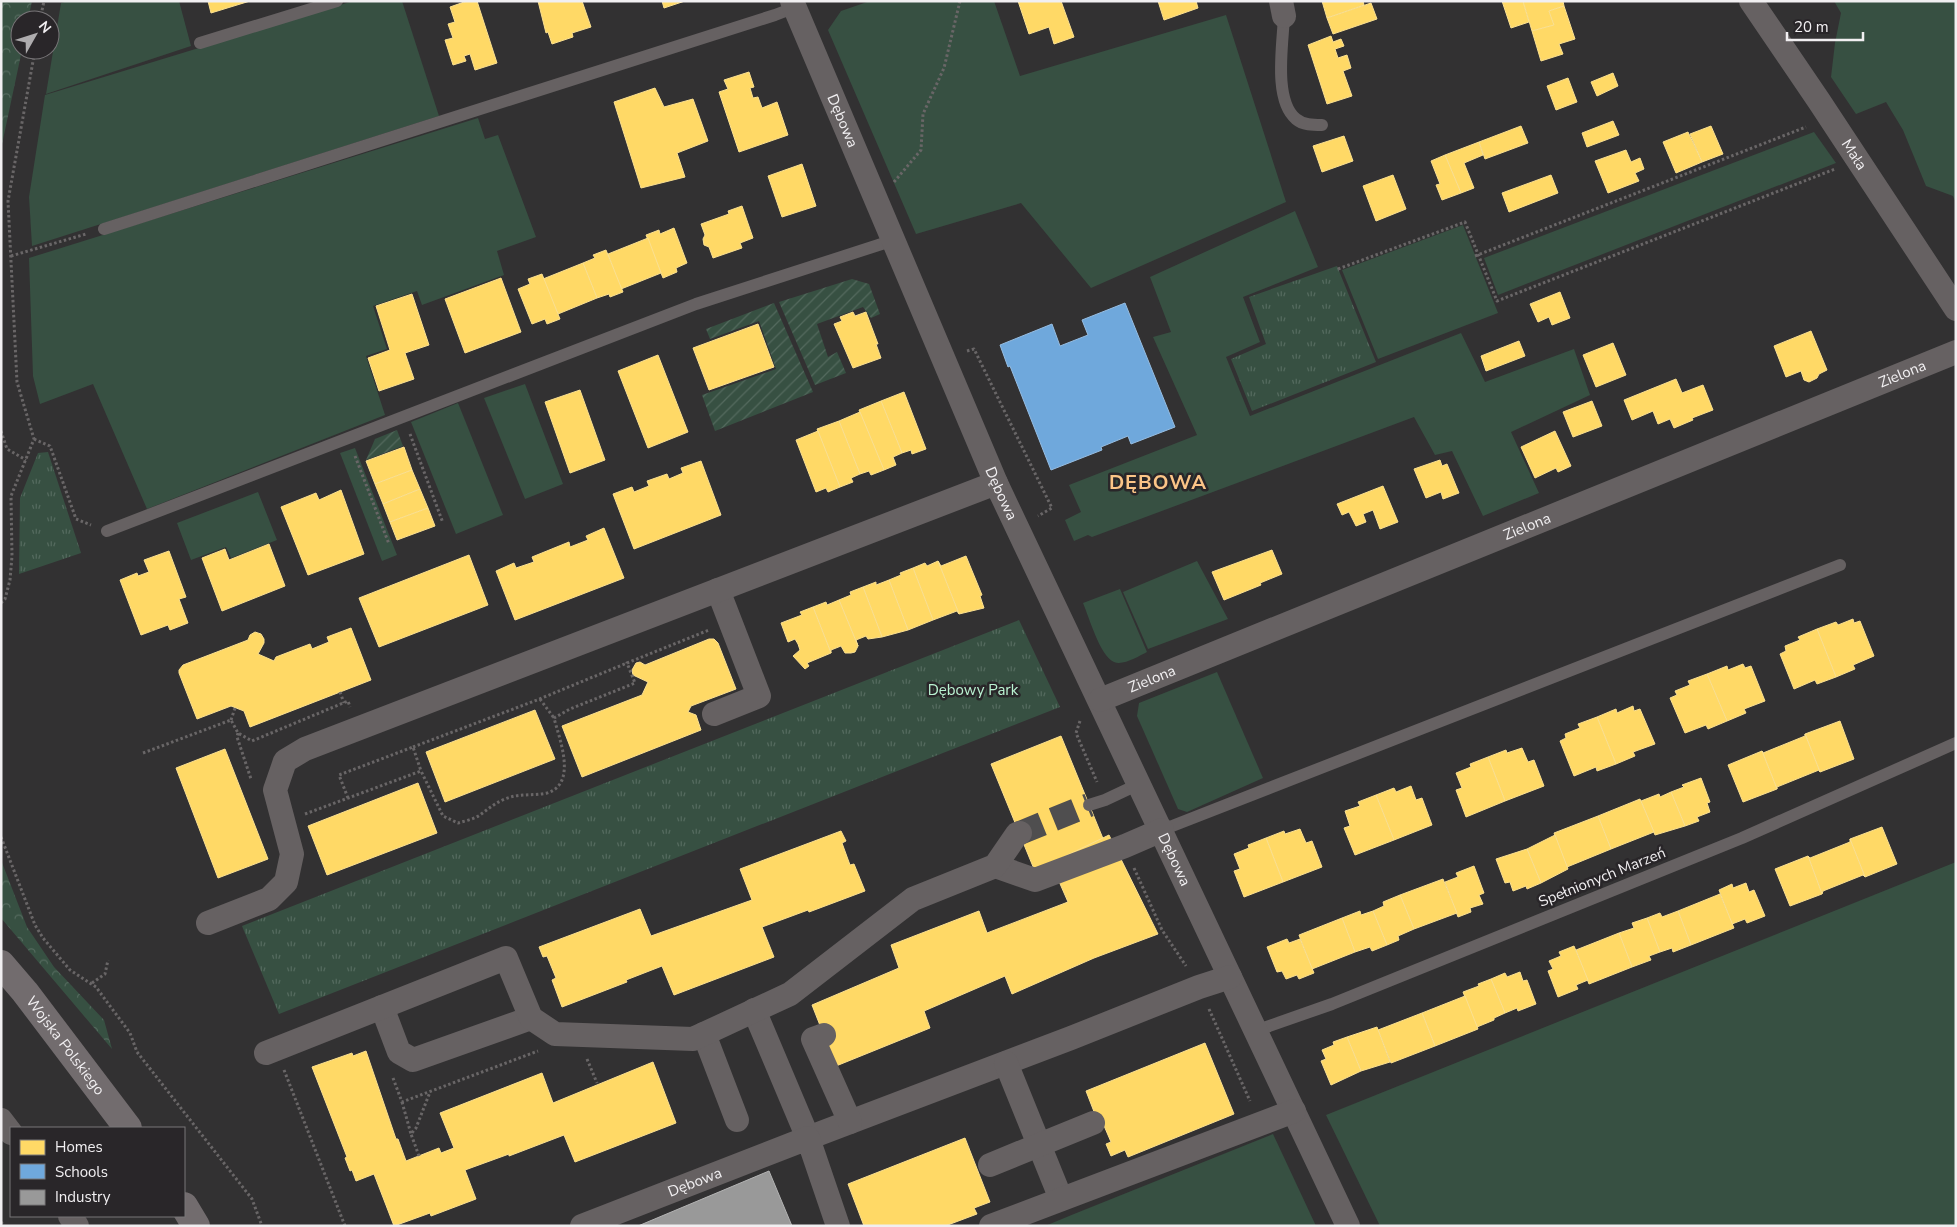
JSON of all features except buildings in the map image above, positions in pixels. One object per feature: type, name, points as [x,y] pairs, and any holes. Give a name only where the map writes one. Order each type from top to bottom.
[{"type":"main road","name":"Wojska Polskiego","points":[[1,964],[127,1127]]},
{"type":"main road","points":[[185,1208],[196,1226]]},
{"type":"street","name":"Mała","points":[[1751,1],[1956,310]]},
{"type":"street","name":"Dębowa","points":[[800,3],[894,240],[996,483],[1348,1226]]},
{"type":"street","name":"Zielona","points":[[1100,700],[1956,352]]},
{"type":"street","points":[[208,923],[269,899],[286,882],[292,854],[275,790],[285,761],[305,749],[996,483]]},
{"type":"street","points":[[714,714],[759,696],[718,590]]},
{"type":"street","points":[[995,866],[1035,880],[1162,830]]},
{"type":"street","points":[[271,1051],[506,958],[531,1018],[555,1034],[693,1039],[790,994],[913,899],[995,866],[1017,834],[1020,833]]},
{"type":"street","name":"Dębowa","points":[[582,1226],[1199,987],[1230,977]]},
{"type":"street","points":[[382,1007],[398,1052],[413,1060],[531,1018]]},
{"type":"street","points":[[754,1010],[808,1138],[838,1226]]},
{"type":"street","points":[[704,1034],[737,1120]]},
{"type":"street","points":[[824,1035],[813,1039],[850,1122]]},
{"type":"street","points":[[1006,1063],[1061,1199]]},
{"type":"street","points":[[991,1226],[1294,1111]]},
{"type":"street","points":[[1,1120],[10,1132]]},
{"type":"street","points":[[990,1165],[1092,1123]]},
{"type":"lane","points":[[200,43],[337,1]]},
{"type":"lane","points":[[104,229],[775,16],[800,3]]},
{"type":"lane","points":[[1283,9],[1281,86],[1286,106],[1296,119],[1307,125],[1322,125]]},
{"type":"lane","points":[[108,531],[369,432],[403,417],[696,304],[894,240]]},
{"type":"lane","points":[[1162,830],[1840,565]]},
{"type":"lane","name":"Spełnionych Marzeń","points":[[1255,1031],[1332,1004],[1742,838],[1956,743]]},
{"type":"lane","points":[[1089,805],[1140,784]]},
{"type":"path","points":[[893,184],[921,150],[924,114],[944,68],[960,1]]},
{"type":"path","points":[[1,603],[5,599],[10,580],[12,556],[11,496],[34,439],[16,382],[8,201],[33,60]]},
{"type":"path","points":[[1477,255],[1830,118]]},
{"type":"path","points":[[1338,269],[1466,222],[1477,255],[1497,301],[1858,160]]},
{"type":"path","points":[[11,256],[104,229]]},
{"type":"path","points":[[403,417],[443,523]]},
{"type":"path","points":[[1,431],[7,448],[26,460]]},
{"type":"path","points":[[369,432],[355,457],[389,544]]},
{"type":"path","points":[[34,439],[50,446],[76,519],[108,531]]},
{"type":"path","points":[[348,798],[339,775],[540,699],[730,621]]},
{"type":"path","points":[[554,718],[570,708],[634,683],[627,663]]},
{"type":"path","points":[[340,692],[344,703]]},
{"type":"path","points":[[414,747],[421,771],[443,816],[458,823],[479,816],[488,808],[506,798],[520,794],[548,793],[559,785],[566,768],[554,718],[540,699]]},
{"type":"path","points":[[235,708],[231,720],[238,733],[252,741],[348,701],[357,729]]},
{"type":"path","points":[[143,753],[231,720]]},
{"type":"path","points":[[284,822],[421,771]]},
{"type":"path","points":[[1,837],[39,931],[70,970],[96,987],[130,1033],[137,1052],[252,1199],[262,1226]]},
{"type":"path","points":[[92,983],[106,974],[108,960]]},
{"type":"path","points":[[271,1051],[345,1226]]},
{"type":"path","points":[[411,1134],[416,1128],[431,1092]]},
{"type":"path","points":[[402,1102],[419,1156]]},
{"type":"path","points":[[1,1222],[4,1226]]},
{"type":"green space","points":[[1,1],[32,1],[30,10],[10,10],[10,60],[20,60],[1,149]]},
{"type":"green space","points":[[68,1],[179,1],[191,46],[46,94],[52,60],[60,60],[61,3]]},
{"type":"green space","points":[[353,1],[402,1],[439,116],[32,246],[29,197],[45,95]]},
{"type":"green space","points":[[870,1],[994,1],[1020,76],[1226,15],[1286,202],[1091,288],[1021,203],[916,234],[828,30],[841,11]]},
{"type":"green space","points":[[1834,1],[1956,1],[1956,203],[1953,196],[1926,186],[1903,130],[1886,102],[1856,114],[1831,77],[1841,13]]},
{"type":"green space","points":[[478,118],[485,139],[498,135],[536,237],[497,251],[504,275],[422,305],[417,291],[373,306],[387,349],[366,356],[385,415],[147,509],[93,384],[40,404],[33,376],[29,258]]},
{"type":"green space","points":[[1814,132],[1836,163],[1498,295],[1484,258]]},
{"type":"green space","points":[[1295,211],[1318,267],[1243,297],[1260,342],[1226,357],[1250,416],[1461,333],[1485,382],[1574,349],[1590,395],[1511,432],[1539,493],[1483,516],[1452,451],[1435,455],[1414,417],[1092,537],[1088,535],[1074,541],[1065,520],[1081,512],[1069,485],[1197,435],[1153,337],[1171,332],[1150,277]]},
{"type":"green space","points":[[1463,225],[1498,313],[1378,359],[1342,270]]},
{"type":"green space","points":[[1337,266],[1376,362],[1252,411],[1231,359],[1266,344],[1249,297]]},
{"type":"green space","points":[[852,279],[869,284],[880,314],[871,318],[863,307],[817,324],[828,357],[837,352],[846,373],[815,385],[779,302]]},
{"type":"green space","points":[[774,303],[813,392],[715,431],[702,395],[776,369],[759,321],[710,339],[706,329]]},
{"type":"green space","points":[[525,384],[563,484],[525,499],[484,398]]},
{"type":"green space","points":[[458,403],[503,515],[456,534],[411,422]]},
{"type":"green space","points":[[397,430],[403,446],[366,460],[375,439]]},
{"type":"green space","points":[[355,448],[397,555],[382,561],[340,453]]},
{"type":"green space","points":[[48,452],[81,553],[19,574],[20,498],[38,453]]},
{"type":"green space","points":[[258,492],[277,540],[231,558],[226,547],[191,560],[177,523]]},
{"type":"green space","points":[[1197,561],[1228,619],[1148,649],[1123,592]]},
{"type":"green space","points":[[1120,589],[1147,652],[1131,660],[1118,663],[1114,662],[1104,652],[1083,603]]},
{"type":"green space","name":"Dębowy Park","points":[[1019,620],[1060,707],[279,1014],[242,926]]},
{"type":"green space","points":[[1217,672],[1263,778],[1187,812],[1178,809],[1137,716],[1139,703]]},
{"type":"green space","points":[[1,860],[27,927],[54,967],[104,1020],[112,1049],[1,918]]},
{"type":"green space","points":[[1956,862],[1956,1226],[1380,1226],[1326,1115]]},
{"type":"green space","points":[[1273,1134],[1316,1226],[1045,1226],[1074,1214]]},
{"type":"tunnel","points":[[1020,833],[1089,805]]},
{"type":"district","name":"DĘBOWA","points":[[1158,482]]}]
